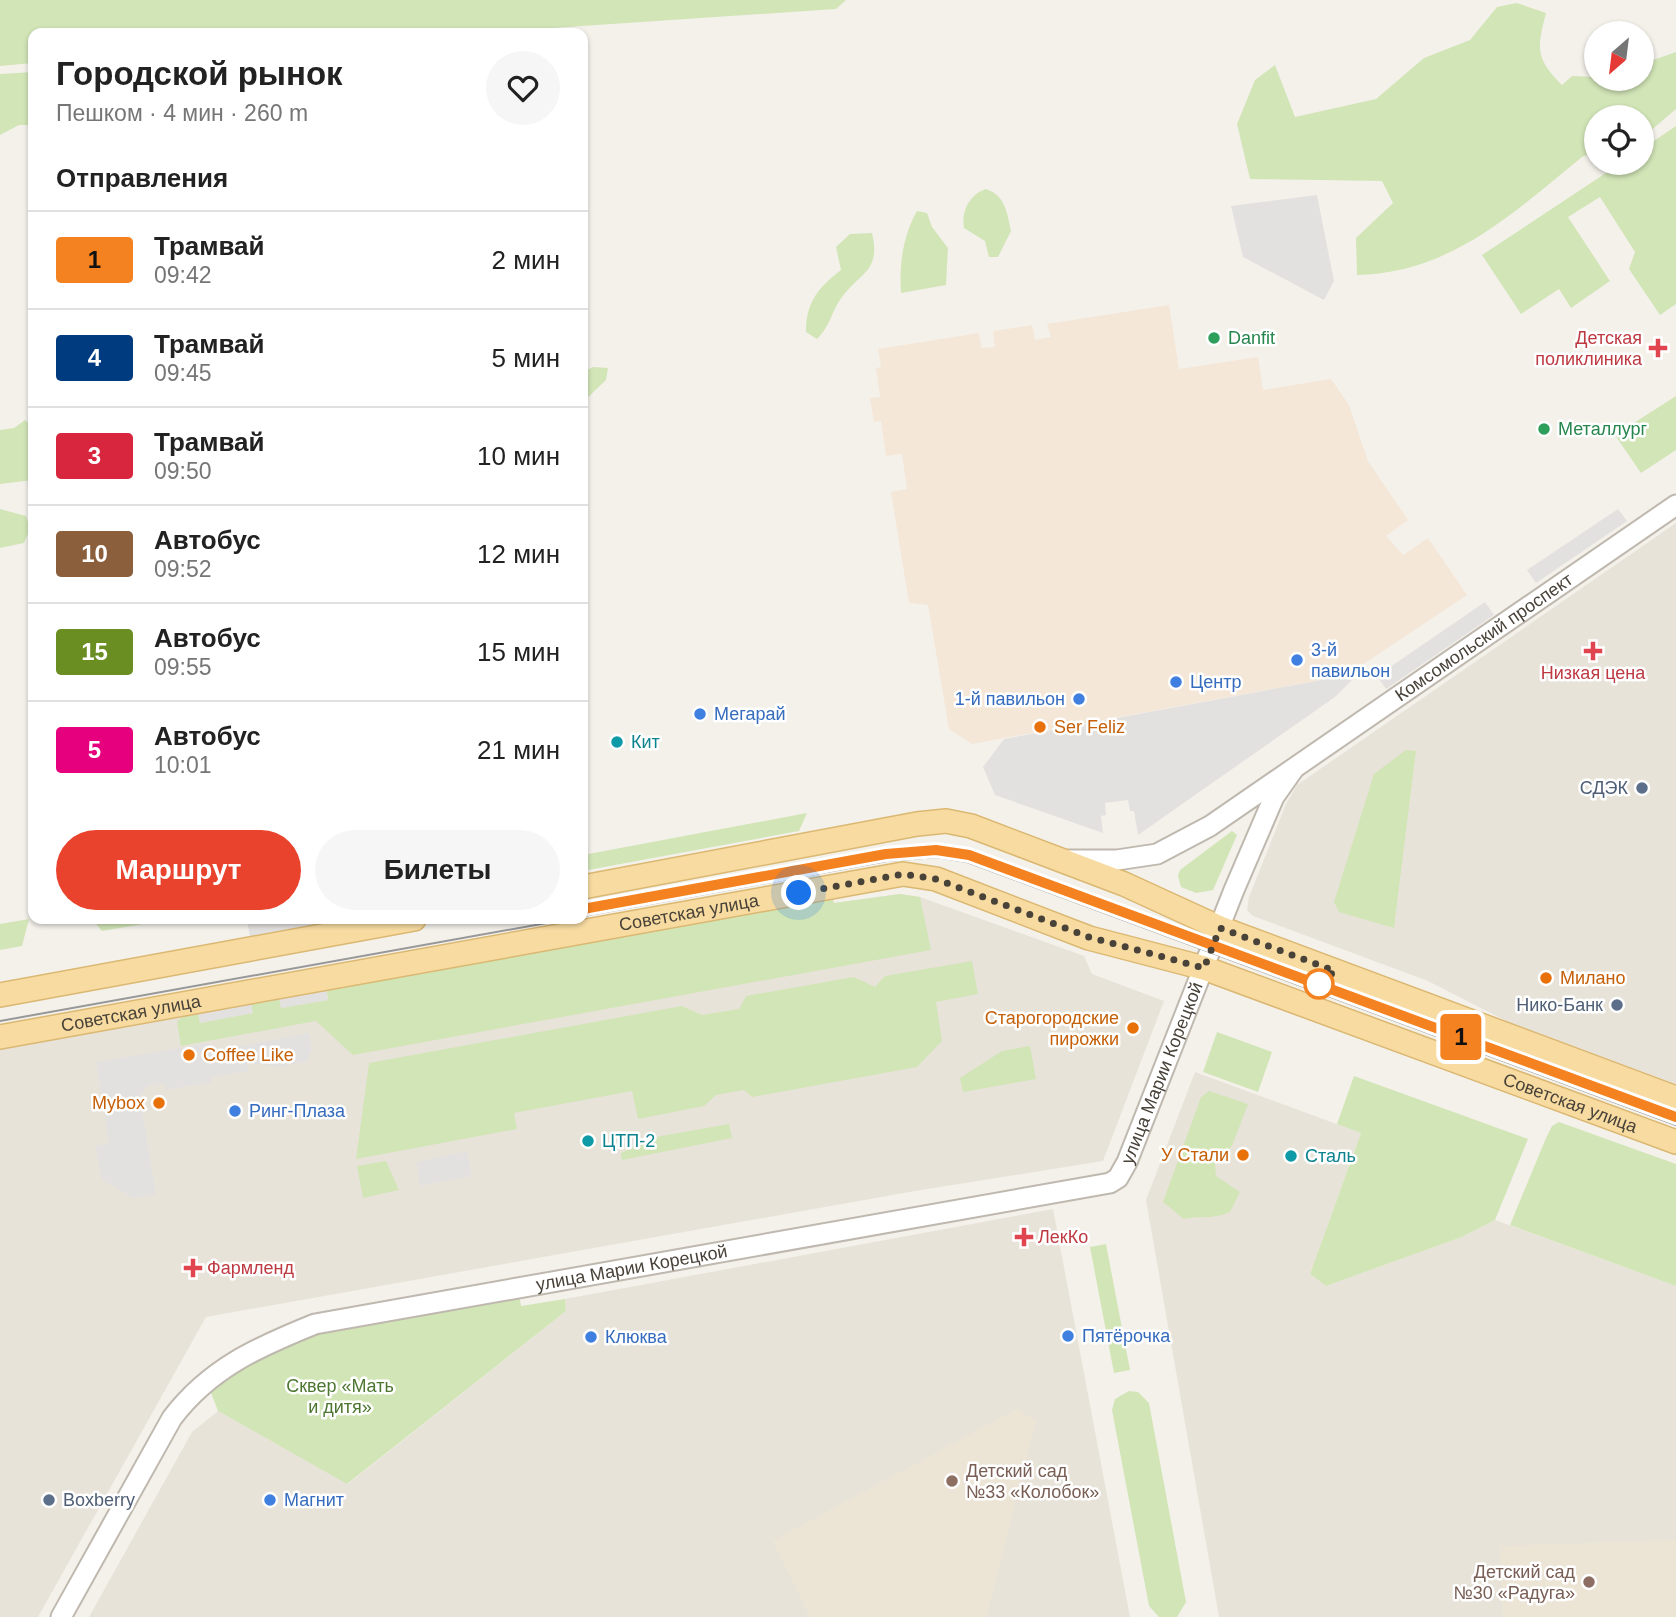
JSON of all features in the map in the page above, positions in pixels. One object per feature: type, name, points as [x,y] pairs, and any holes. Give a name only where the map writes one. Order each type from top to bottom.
[{"type":"main road","points":[[588,886],[916,824],[946,821],[971,826],[1124,884],[1220,928],[1676,1098]]},
{"type":"main road","name":"Советская улица","points":[[0,1037],[903,874],[936,879],[1089,937],[1204,968],[1676,1142]]},
{"type":"main road","points":[[0,995],[387,924]]},
{"type":"street","name":"Комсомольский проспект","points":[[1060,860],[1117,860],[1157,854],[1210,826],[1676,505]]},
{"type":"street","name":"Комсомольский проспект","points":[[1220,928],[1274,797],[1293,769]]},
{"type":"street","name":"улица Марии Корецкой","points":[[61,1617],[172,1418],[193,1390],[267,1343],[315,1324],[1110,1183],[1118,1178],[1127,1162],[1220,928]]},
{"type":"shaded area","points":[[1317,195],[1334,281],[1324,300],[1243,257],[1231,206]]},
{"type":"shaded area","points":[[1169,305],[1179,369],[1258,357],[1263,390],[1331,379],[1349,405],[1368,461],[1408,520],[1386,536],[1403,555],[1428,538],[1467,595],[1362,665],[1359,673],[972,744],[949,729],[928,605],[909,603],[891,492],[907,489],[902,454],[886,456],[881,421],[874,422],[870,398],[880,397],[876,368],[881,367],[878,349],[979,333],[981,348],[995,347],[993,331],[1032,325],[1035,340],[1051,337],[1047,324]]},
{"type":"shaded area","points":[[1618,509],[1627,521],[1536,583],[1527,570]]},
{"type":"shaded area","points":[[1676,523],[1676,1084],[1508,1022],[1428,981],[1253,916],[1247,910],[1249,897],[1286,804],[1297,785]]},
{"type":"shaded area","points":[[1485,602],[1494,615],[1386,689],[1377,676]]},
{"type":"shaded area","points":[[1359,673],[1335,697],[1138,835],[1134,811],[1130,811],[1128,800],[1105,803],[1106,815],[1101,816],[1103,833],[995,795],[983,767],[1004,739]]},
{"type":"shaded area","points":[[831,894],[834,903],[900,894],[920,897],[1084,956],[1092,974],[1164,1001],[1103,1161],[915,1191],[206,1317],[38,1617],[0,1617],[0,1047]]},
{"type":"shaded area","points":[[248,924],[322,924],[250,937]]},
{"type":"shaded area","points":[[326,987],[328,1000],[281,1008],[279,996]]},
{"type":"shaded area","points":[[250,1001],[253,1013],[200,1023],[198,1011]]},
{"type":"shaded area","points":[[309,1033],[312,1048],[308,1061],[279,1067],[249,1063],[248,1071],[211,1077],[212,1082],[166,1090],[164,1083],[148,1086],[140,1096],[156,1194],[133,1198],[102,1180],[95,1146],[109,1143],[96,1062],[209,1043],[211,1052]]},
{"type":"shaded area","points":[[1195,1072],[1361,1133],[1310,1274],[1326,1286],[1462,1237],[1495,1220],[1676,1286],[1676,1617],[1219,1617],[1146,1200]]},
{"type":"shaded area","points":[[467,1151],[472,1176],[420,1186],[416,1162]]},
{"type":"shaded area","points":[[1053,1209],[1130,1617],[89,1617],[192,1432],[218,1411],[348,1484],[566,1311],[565,1299]]},
{"type":"shaded area","name":"Детский сад №33 «Колобок»","points":[[1017,1409],[1036,1421],[986,1617],[810,1617],[773,1541]]},
{"type":"shaded area","name":"Детский сад №30 «Радуга»","points":[[1676,1540],[1676,1617],[1503,1617],[1500,1546]]},
{"type":"green space","points":[[0,0],[846,0],[836,9],[553,28],[28,28],[28,63],[0,66]]},
{"type":"green space","points":[[1517,3],[1546,13],[1540,44],[1543,60],[1562,85],[1572,76],[1584,77],[1584,91],[1654,91],[1654,60],[1676,52],[1676,109],[1654,128],[1654,105],[1584,105],[1584,156],[1531,199],[1479,236],[1451,252],[1422,264],[1391,272],[1357,275],[1356,238],[1393,203],[1382,181],[1250,179],[1237,124],[1255,80],[1275,65],[1295,117],[1376,99],[1424,58],[1470,40],[1497,7]]},
{"type":"green space","points":[[28,72],[28,125],[19,125],[0,135],[0,74]]},
{"type":"green space","points":[[1676,126],[1676,304],[1660,315],[1629,269],[1635,252],[1600,197],[1568,217],[1610,281],[1571,308],[1559,289],[1521,314],[1482,255],[1603,175],[1654,175],[1654,141]]},
{"type":"green space","points":[[986,189],[1002,201],[1011,231],[998,257],[989,257],[985,241],[964,228],[964,215],[968,204],[975,195]]},
{"type":"green space","points":[[917,211],[927,213],[932,227],[948,248],[946,285],[901,293],[903,250]]},
{"type":"green space","points":[[872,233],[874,256],[868,270],[842,297],[817,339],[806,332],[808,312],[815,296],[841,270],[836,247],[850,234]]},
{"type":"green space","points":[[593,367],[608,368],[606,380],[588,397],[588,370]]},
{"type":"green space","points":[[1676,396],[1676,450],[1641,473],[1615,435]]},
{"type":"green space","points":[[25,420],[28,423],[28,481],[0,484],[0,430],[14,428]]},
{"type":"green space","points":[[0,509],[26,516],[28,534],[24,543],[0,548]]},
{"type":"green space","points":[[1406,750],[1416,751],[1394,928],[1339,912],[1334,902],[1374,774]]},
{"type":"green space","points":[[807,813],[799,831],[588,870],[588,854]]},
{"type":"green space","points":[[1232,831],[1237,835],[1213,890],[1196,893],[1181,887],[1178,876],[1180,870]]},
{"type":"green space","points":[[831,894],[834,903],[900,894],[920,897],[931,950],[353,1055],[316,1021],[181,1046],[177,1022],[185,1013],[198,1011],[200,1023],[253,1013],[250,1001],[279,996],[281,1008],[328,1000],[326,987]]},
{"type":"green space","points":[[28,919],[22,946],[0,950],[0,924]]},
{"type":"green space","points":[[96,924],[143,924],[102,931]]},
{"type":"green space","points":[[972,961],[978,994],[936,1002],[942,1041],[917,1067],[752,1097],[744,1090],[716,1095],[704,1106],[638,1119],[632,1091],[514,1113],[517,1129],[356,1159],[369,1063],[682,1006],[702,1015],[739,1009],[746,996],[854,977],[875,987],[885,976]]},
{"type":"green space","points":[[1217,1032],[1272,1052],[1258,1092],[1203,1072]]},
{"type":"green space","points":[[1030,1046],[1036,1079],[963,1092],[960,1078],[1002,1051]]},
{"type":"green space","points":[[1354,1076],[1528,1139],[1495,1220],[1462,1237],[1326,1286],[1310,1274],[1361,1133],[1337,1124]]},
{"type":"green space","points":[[1209,1091],[1248,1104],[1232,1146],[1215,1163],[1216,1176],[1240,1192],[1230,1212],[1184,1219],[1163,1202],[1201,1097]]},
{"type":"green space","points":[[1559,1122],[1676,1164],[1676,1286],[1510,1225],[1546,1138],[1552,1126]]},
{"type":"green space","points":[[729,1124],[732,1138],[622,1160],[621,1153],[656,1137]]},
{"type":"green space","points":[[386,1161],[399,1190],[363,1198],[357,1166]]},
{"type":"green space","points":[[1106,1244],[1130,1370],[1114,1373],[1090,1247]]},
{"type":"green space","name":"Сквер «Мать и дитя»","points":[[519,1293],[521,1306],[565,1299],[566,1311],[347,1484],[218,1411],[208,1385],[315,1327]]},
{"type":"green space","points":[[1129,1391],[1138,1392],[1149,1403],[1186,1602],[1177,1617],[1159,1617],[1149,1606],[1112,1410],[1115,1399]]},
{"type":"tram line","name":"1","points":[[588,908],[886,854],[936,850],[969,855],[1676,1117]]},
{"type":"tram line","points":[[588,915],[887,861],[936,857],[967,862],[1676,1125]]},
{"type":"tram line","points":[[0,1021],[541,924]]},
{"type":"place","name":"Danfit","points":[[1214,338]]},
{"type":"place","name":"Детская поликлиника","points":[[1658,348]]},
{"type":"place","name":"Металлург","points":[[1544,429]]},
{"type":"place","name":"Низкая цена","points":[[1593,651]]},
{"type":"place","name":"3-й павильон","points":[[1297,660]]},
{"type":"place","name":"Центр","points":[[1176,682]]},
{"type":"place","name":"1-й павильон","points":[[1079,699]]},
{"type":"place","name":"Мегарай","points":[[700,714]]},
{"type":"place","name":"Ser Feliz","points":[[1040,727]]},
{"type":"place","name":"Кит","points":[[617,742]]},
{"type":"place","name":"СДЭК","points":[[1642,788]]},
{"type":"place","name":"Милано","points":[[1546,978]]},
{"type":"place","name":"Нико-Банк","points":[[1617,1005]]},
{"type":"place","name":"Старогородские пирожки","points":[[1133,1028]]},
{"type":"place","name":"Coffee Like","points":[[189,1055]]},
{"type":"place","name":"Mybox","points":[[159,1103]]},
{"type":"place","name":"Ринг-Плаза","points":[[235,1111]]},
{"type":"place","name":"ЦТП-2","points":[[588,1141]]},
{"type":"place","name":"У Стали","points":[[1243,1155]]},
{"type":"place","name":"Сталь","points":[[1291,1156]]},
{"type":"place","name":"ЛекКо","points":[[1024,1237]]},
{"type":"place","name":"Фармленд","points":[[193,1268]]},
{"type":"place","name":"Пятёрочка","points":[[1068,1336]]},
{"type":"place","name":"Клюква","points":[[591,1337]]},
{"type":"place","name":"Детский сад №33 «Колобок»","points":[[952,1481]]},
{"type":"place","name":"Boxberry","points":[[49,1500]]},
{"type":"place","name":"Магнит","points":[[270,1500]]},
{"type":"place","name":"Детский сад №30 «Радуга»","points":[[1589,1582]]},
{"type":"route","points":[[799,893],[903,874],[936,879],[1089,937],[1204,968],[1220,928],[1335,971],[1319,984]]}]
